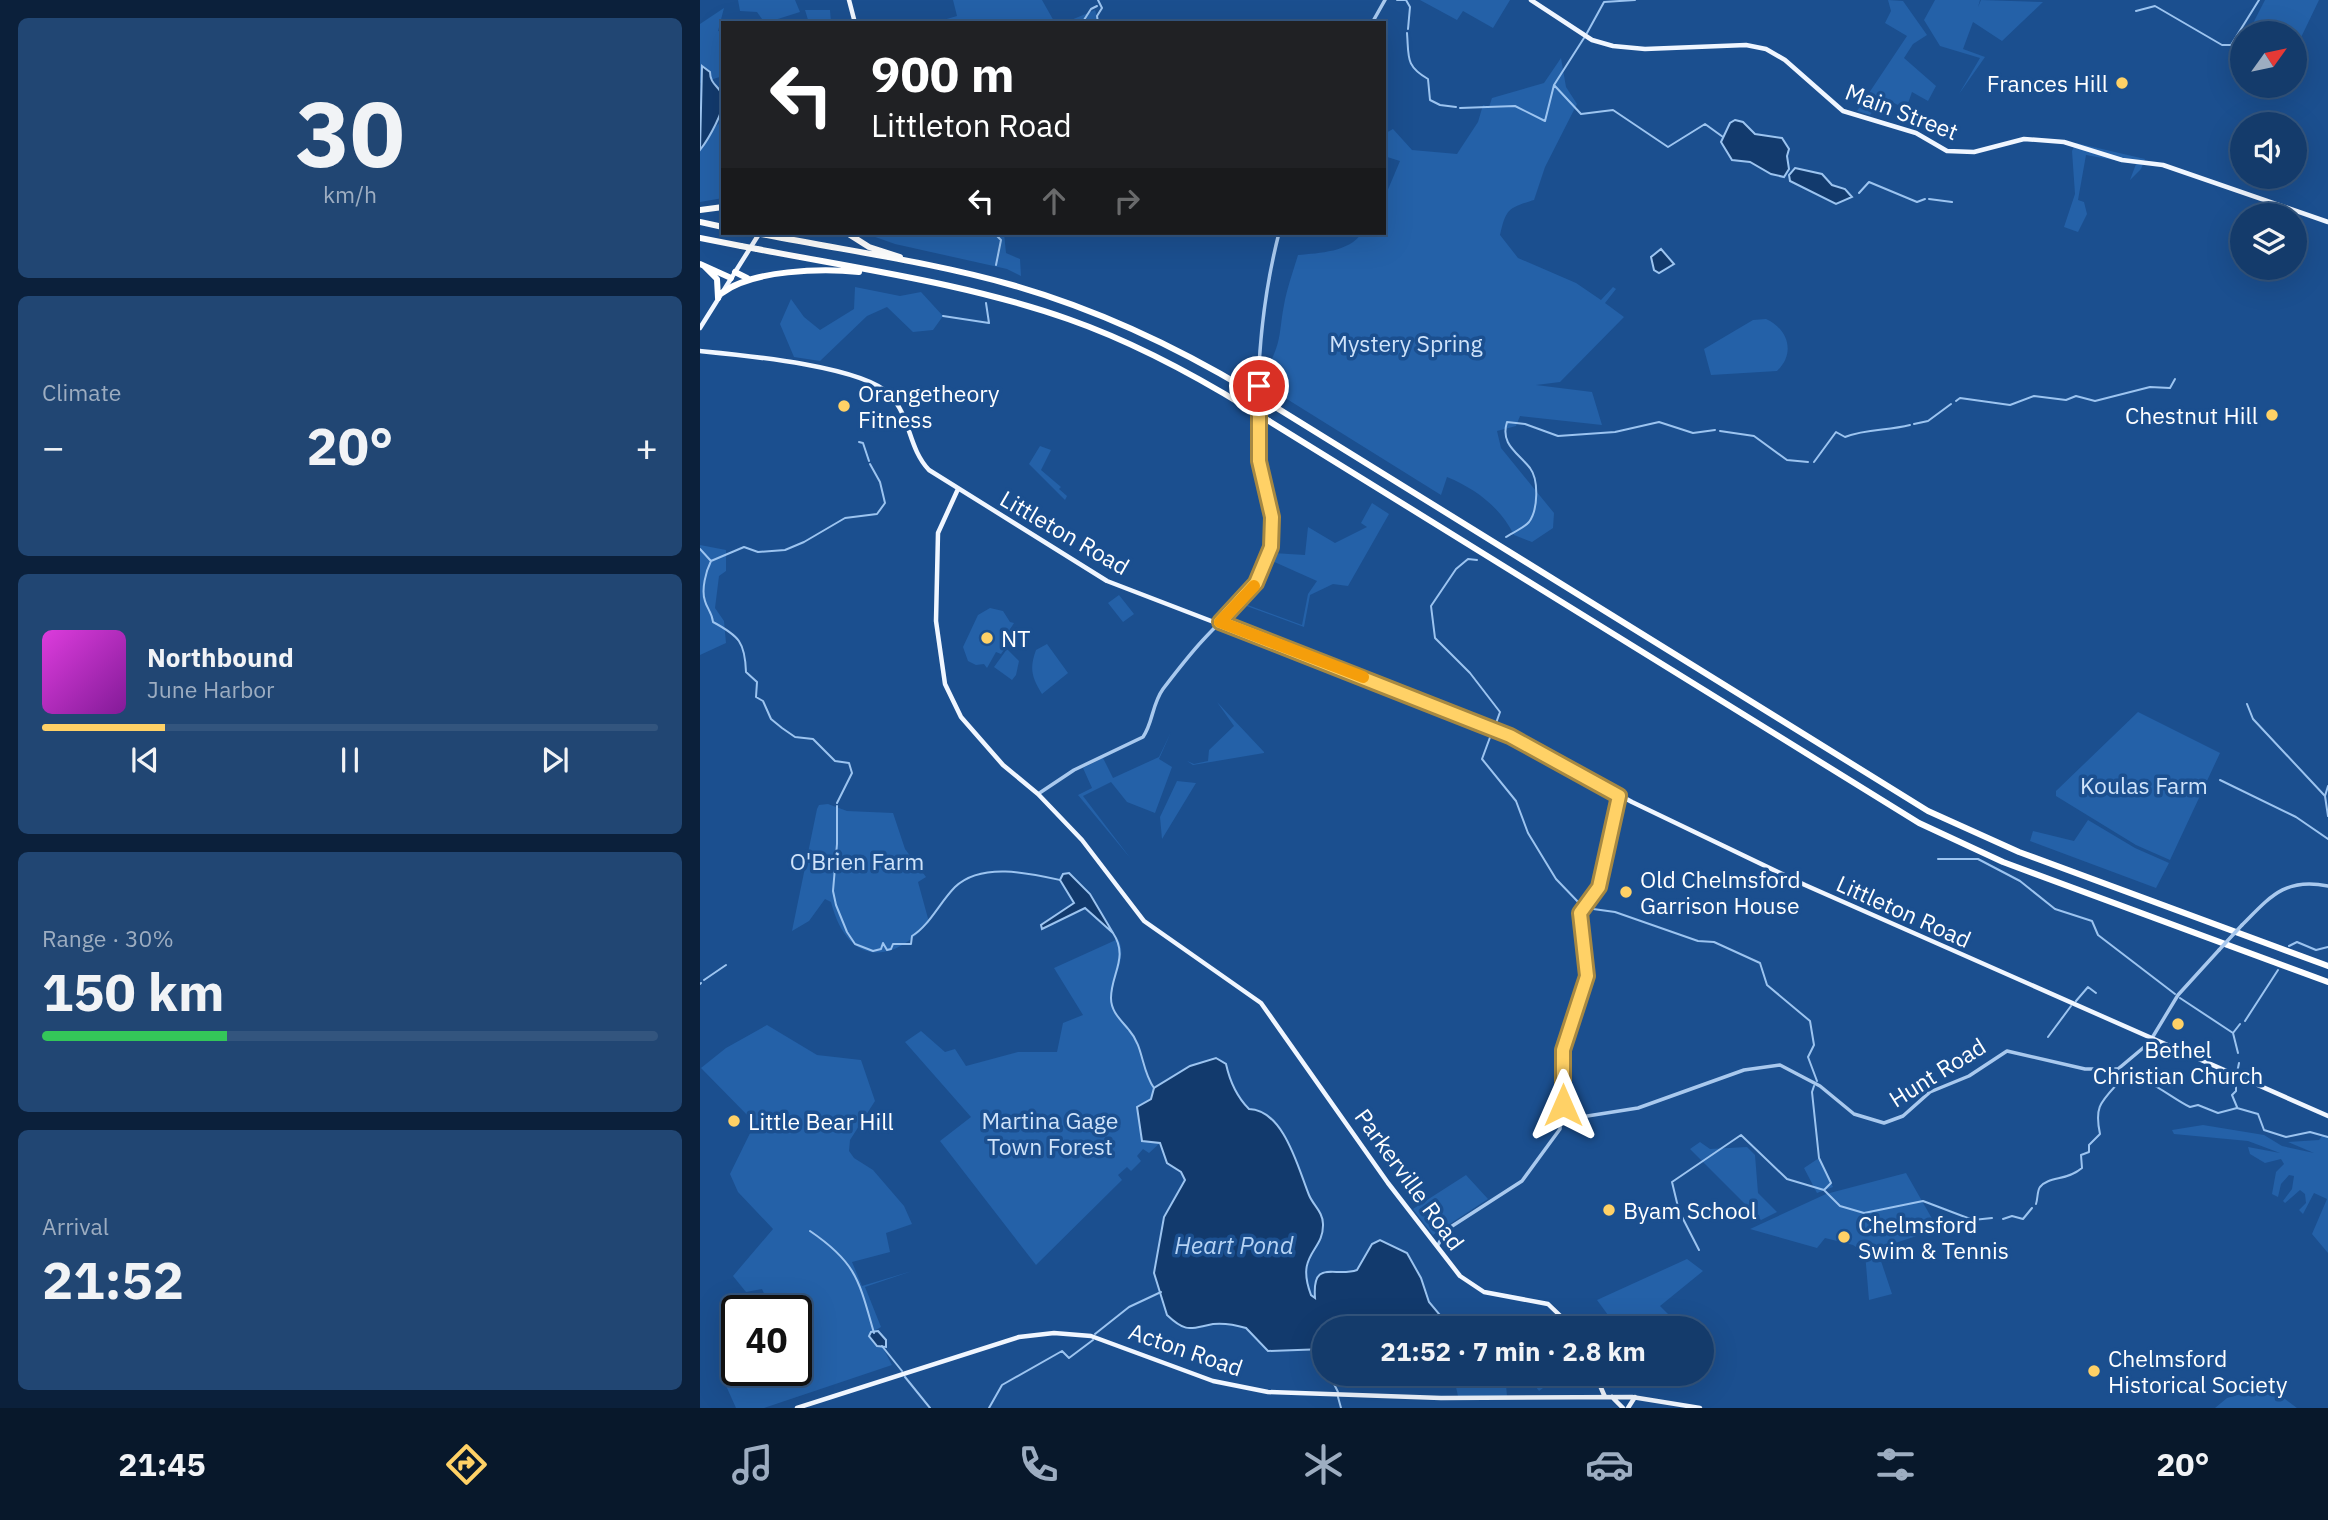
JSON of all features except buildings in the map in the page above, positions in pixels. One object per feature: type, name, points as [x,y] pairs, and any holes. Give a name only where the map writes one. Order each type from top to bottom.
[{"type":"highway","points":[[700,211],[721,207]]},
{"type":"highway","points":[[700,222],[721,226]]},
{"type":"highway","points":[[769,235],[1012,285],[1087,310],[1177,350],[1250,391],[1928,811],[2019,852],[2328,966]]},
{"type":"highway","points":[[850,235],[876,250],[939,268]]},
{"type":"highway","points":[[700,238],[1003,299],[1069,319],[1177,366],[1919,823],[2022,870],[2328,982]]},
{"type":"highway","points":[[702,265],[752,280]]},
{"type":"highway","points":[[702,265],[718,279],[720,295]]},
{"type":"highway","points":[[720,295],[734,284],[824,270],[886,274]]},
{"type":"main road","points":[[849,0],[854,21]]},
{"type":"main road","name":"Main Street","points":[[1531,0],[1592,40],[1613,46],[1645,49],[1745,45],[1766,49],[1785,60],[1843,111],[1916,133],[1947,151],[1965,153],[2009,141],[2044,140],[2070,144],[2122,160],[2163,165],[2328,222]]},
{"type":"main road","points":[[700,328],[733,275],[763,235]]},
{"type":"main road","name":"Littleton Road","points":[[701,351],[855,375],[875,383],[900,408],[919,459],[933,473],[1107,581],[1220,622],[1510,736],[1619,796],[1886,923],[2328,1116]]},
{"type":"main road","name":"Parkerville Road","points":[[958,489],[945,512],[937,541],[936,621],[945,684],[953,705],[966,724],[1003,765],[1038,794],[1087,845],[1139,917],[1250,994],[1277,1025],[1388,1183],[1438,1245],[1454,1270],[1477,1289],[1548,1304],[1560,1316]]},
{"type":"main road","name":"Acton Road","points":[[797,1408],[1019,1337],[1054,1333],[1103,1339],[1213,1381],[1268,1392],[1441,1398],[1636,1397],[1700,1408]]},
{"type":"main road","points":[[1602,1386],[1608,1397],[1625,1408],[1636,1397]]},
{"type":"street","points":[[1373,21],[1385,0]]},
{"type":"street","points":[[1038,794],[1074,770],[1143,737],[1160,694],[1256,583],[1271,547],[1272,517],[1259,461],[1259,341],[1265,295],[1279,235]]},
{"type":"street","points":[[1431,1236],[1442,1234],[1522,1181],[1560,1129],[1563,1050],[1587,976],[1580,913],[1599,887],[1619,796]]},
{"type":"street","name":"Hunt Road","points":[[1562,1120],[1571,1121],[1638,1108],[1737,1073],[1780,1065],[1820,1086],[1850,1112],[1888,1122],[1903,1116],[1930,1092],[1969,1076],[2000,1054],[2010,1051],[2085,1069],[2115,1070],[2133,1060],[2153,1038],[2178,995],[2266,900],[2296,884],[2307,882],[2328,886]]},
{"type":"street","name":"Hunt Road","points":[[1560,1129],[1571,1121]]},
{"type":"street","points":[[1438,1245],[1442,1234]]},
{"type":"green space","points":[[738,0],[795,0],[800,12],[764,21],[757,12],[740,11]]},
{"type":"green space","points":[[953,0],[1042,0],[1054,21],[940,21],[957,16]]},
{"type":"green space","points":[[1420,0],[1510,0],[1493,28],[1463,11],[1457,20]]},
{"type":"green space","points":[[1888,0],[1903,1],[1927,35],[1913,44],[1904,58],[1936,86],[1928,101],[1912,92],[1906,109],[1884,98],[1870,115],[1857,111],[1907,36],[1885,23],[1891,11]]},
{"type":"green space","points":[[1935,0],[1980,0],[1978,7],[1981,0],[2043,2],[2002,41],[1973,22],[1963,49],[1985,57],[1959,94],[1980,58],[1940,46],[1924,20]]},
{"type":"green space","points":[[2265,0],[2319,0],[2307,25],[2307,21],[2254,21]]},
{"type":"green space","points":[[724,8],[718,31],[721,32],[721,77],[700,83],[700,24]]},
{"type":"green space","points":[[805,10],[830,10],[831,21],[808,21]]},
{"type":"green space","points":[[1095,10],[1098,21],[1069,21]]},
{"type":"green space","name":"Mystery Spring","points":[[1561,58],[1566,87],[1577,104],[1545,167],[1534,200],[1510,211],[1500,235],[1518,258],[1576,283],[1601,300],[1613,287],[1616,289],[1605,303],[1624,317],[1560,382],[1536,385],[1592,392],[1602,425],[1520,416],[1516,426],[1497,431],[1501,448],[1554,513],[1553,528],[1532,542],[1514,535],[1502,516],[1468,487],[1447,477],[1441,495],[1266,386],[1262,363],[1269,365],[1276,349],[1285,299],[1298,255],[1342,248],[1360,235],[1386,235],[1386,194],[1400,161],[1386,157],[1386,133],[1393,129],[1412,150],[1457,154],[1478,122],[1483,105],[1489,107],[1492,98],[1544,83]]},
{"type":"green space","points":[[721,122],[721,198],[700,202],[700,140]]},
{"type":"green space","points":[[2076,143],[2145,159],[2141,169],[2130,180],[2136,164],[2086,155],[2078,200],[2084,202],[2087,214],[2078,232],[2064,227],[2075,194],[2072,151]]},
{"type":"green space","points":[[870,235],[1004,235],[1006,253],[1020,259],[1021,276],[1007,269],[895,244]]},
{"type":"green space","points":[[855,287],[900,296],[921,292],[943,316],[933,330],[913,332],[887,307],[867,316],[820,361],[794,357],[780,324],[791,299],[804,317],[820,330],[854,309]]},
{"type":"green space","points":[[1766,319],[1780,329],[1787,342],[1786,357],[1777,371],[1711,375],[1704,349],[1753,320]]},
{"type":"green space","points":[[1040,446],[1051,450],[1041,470],[1061,487],[1059,489],[1067,496],[1065,500],[1029,464]]},
{"type":"green space","points":[[1372,503],[1389,514],[1348,586],[1333,584],[1310,595],[1304,627],[1241,604],[1244,601],[1245,604],[1302,625],[1308,594],[1317,581],[1270,560],[1273,553],[1305,555],[1308,527],[1335,543],[1367,527],[1361,523]]},
{"type":"green space","points":[[700,545],[726,550],[726,571],[719,576],[715,608],[724,621],[726,643],[700,655]]},
{"type":"green space","points":[[1119,595],[1134,614],[1123,622],[1108,603]]},
{"type":"green space","name":"NT","points":[[990,608],[1003,611],[1010,622],[1014,623],[1005,637],[1009,643],[1001,654],[996,652],[987,668],[984,664],[976,665],[968,661],[963,647],[978,615]]},
{"type":"green space","points":[[1047,644],[1068,673],[1042,694],[1032,668],[1036,650]]},
{"type":"green space","points":[[1007,649],[1019,661],[1012,680],[994,667]]},
{"type":"green space","points":[[1217,702],[1264,753],[1193,765],[1187,761],[1194,764],[1208,761],[1209,750],[1234,726]]},
{"type":"green space","name":"Koulas Farm","points":[[2138,712],[2220,753],[2170,860],[2136,845],[2056,796],[2056,791]]},
{"type":"green space","points":[[1171,732],[1159,759],[1172,767],[1155,813],[1127,802],[1111,782],[1083,796],[1131,859],[1078,795],[1092,788],[1083,768],[1103,758],[1113,778],[1159,757]]},
{"type":"green space","points":[[1177,781],[1196,783],[1162,839],[1160,817]]},
{"type":"green space","name":"O'Brien Farm","points":[[828,804],[847,811],[893,813],[905,849],[926,877],[918,882],[929,922],[899,947],[885,952],[871,952],[859,947],[848,938],[838,923],[831,902],[825,899],[809,921],[792,931],[817,809],[819,805]]},
{"type":"green space","name":"Koulas Farm","points":[[2088,820],[2135,848],[2169,863],[2156,888],[2030,841],[2033,831],[2074,841]]},
{"type":"green space","name":"Martina Gage Town Forest","points":[[1118,939],[1121,954],[1112,1002],[1135,1040],[1146,1075],[1154,1088],[1152,1099],[1137,1108],[1142,1140],[1160,1143],[1149,1153],[1143,1149],[1137,1156],[1141,1161],[1131,1171],[1127,1167],[1118,1175],[1122,1180],[1036,1265],[940,1141],[971,1117],[905,1042],[921,1031],[945,1052],[955,1049],[966,1066],[1018,1052],[1057,1052],[1063,1023],[1083,1015],[1054,968]]},
{"type":"green space","points":[[767,1025],[817,1055],[861,1060],[875,1101],[850,1140],[849,1151],[854,1158],[873,1170],[904,1206],[912,1224],[886,1233],[890,1252],[852,1262],[862,1286],[912,1271],[865,1287],[881,1327],[874,1331],[892,1365],[764,1408],[736,1408],[726,1386],[812,1386],[812,1295],[765,1295],[762,1289],[746,1292],[733,1276],[773,1229],[738,1192],[730,1174],[755,1123],[701,1068],[726,1048]]},
{"type":"green space","points":[[2203,1125],[2264,1135],[2282,1146],[2314,1153],[2288,1142],[2319,1140],[2323,1135],[2328,1136],[2328,1253],[2312,1234],[2327,1199],[2314,1193],[2303,1214],[2299,1210],[2306,1203],[2305,1194],[2300,1190],[2285,1203],[2283,1201],[2292,1189],[2294,1176],[2289,1175],[2281,1184],[2278,1197],[2272,1194],[2276,1172],[2284,1164],[2281,1159],[2265,1163],[2250,1154],[2248,1147],[2280,1153],[2248,1141],[2174,1134],[2172,1130]]},
{"type":"green space","points":[[1700,1142],[1710,1149],[1747,1147],[1755,1155],[1758,1193],[1777,1212],[1761,1220],[1690,1149]]},
{"type":"green space","points":[[1819,1158],[1833,1187],[1817,1193],[1804,1168]]},
{"type":"green space","name":"Chelmsford Swim & Tennis","points":[[1906,1173],[1938,1229],[1877,1249],[1892,1294],[1869,1300],[1865,1253],[1853,1245],[1825,1238],[1817,1248],[1750,1229],[1826,1194]]},
{"type":"green space","points":[[1466,1175],[1488,1199],[1433,1235],[1413,1209]]},
{"type":"green space","points":[[1687,1259],[1703,1271],[1660,1306],[1670,1316],[1606,1316],[1597,1300]]},
{"type":"green space","points":[[1456,1386],[1506,1386],[1507,1396],[1458,1396]]},
{"type":"green space","points":[[2268,1386],[2297,1408],[2215,1408],[2227,1398]]},
{"type":"water","points":[[702,66],[710,72],[712,80],[721,92],[721,112],[700,150]]},
{"type":"water","points":[[1735,120],[1743,122],[1755,134],[1782,138],[1789,149],[1789,169],[1784,177],[1771,174],[1750,162],[1732,160],[1721,142],[1730,123]]},
{"type":"water","points":[[1795,168],[1822,174],[1832,185],[1845,189],[1852,197],[1836,204],[1790,181],[1789,175]]},
{"type":"water","points":[[1661,249],[1674,264],[1659,273],[1654,270],[1651,257]]},
{"type":"water","points":[[1069,873],[1090,894],[1113,933],[1085,908],[1042,929],[1041,925],[1074,903],[1060,880],[1063,874]]},
{"type":"water","name":"Heart Pond","points":[[1216,1058],[1226,1064],[1240,1099],[1249,1109],[1272,1119],[1288,1142],[1323,1224],[1322,1233],[1306,1270],[1311,1295],[1315,1298],[1317,1278],[1321,1274],[1357,1270],[1372,1244],[1380,1240],[1407,1253],[1421,1278],[1429,1302],[1440,1316],[1312,1316],[1312,1349],[1268,1351],[1246,1328],[1217,1324],[1189,1328],[1167,1315],[1154,1273],[1164,1217],[1185,1180],[1181,1172],[1167,1163],[1160,1143],[1142,1141],[1137,1107],[1151,1099],[1154,1088],[1190,1066]]},
{"type":"water","points":[[878,1331],[886,1340],[886,1347],[877,1346],[869,1336],[871,1332]]},
{"type":"waterway","points":[[1098,0],[1102,8],[1097,16],[1098,21]]},
{"type":"waterway","points":[[1397,0],[1405,0]]},
{"type":"waterway","points":[[1406,0],[1410,7],[1408,29]]},
{"type":"waterway","points":[[1587,33],[1604,2],[1635,0]]},
{"type":"waterway","points":[[2136,11],[2155,6],[2222,45],[2231,45],[2259,0]]},
{"type":"waterway","points":[[1083,21],[1091,9],[1097,6]]},
{"type":"waterway","points":[[1407,33],[1408,55],[1415,70],[1428,79],[1430,100],[1440,105],[1456,107]]},
{"type":"waterway","points":[[1460,108],[1515,106],[1545,121],[1554,85],[1584,38]]},
{"type":"waterway","points":[[1554,85],[1581,114],[1613,110],[1668,147],[1705,124],[1723,137]]},
{"type":"waterway","points":[[1859,193],[1869,182],[1917,202],[1925,199]]},
{"type":"waterway","points":[[1929,199],[1952,202]]},
{"type":"waterway","points":[[996,235],[1001,240],[996,265]]},
{"type":"waterway","points":[[943,316],[989,323],[986,303]]},
{"type":"waterway","points":[[1956,401],[1960,398],[2010,405],[2034,396],[2066,400],[2076,396],[2095,401],[2150,387],[2170,388],[2175,379]]},
{"type":"waterway","points":[[1914,424],[1928,421],[1951,404]]},
{"type":"waterway","points":[[1506,537],[1529,522],[1536,495],[1533,473],[1508,442],[1505,430],[1507,422],[1525,424],[1558,436],[1615,432],[1659,422],[1693,433],[1715,430]]},
{"type":"waterway","points":[[1814,462],[1836,432],[1845,437],[1910,425]]},
{"type":"waterway","points":[[1720,431],[1754,436],[1787,460],[1808,462]]},
{"type":"waterway","points":[[859,442],[863,443],[869,461]]},
{"type":"waterway","points":[[837,803],[852,773],[849,763],[835,761],[813,739],[795,737],[771,719],[763,701],[756,697],[757,682],[746,672],[739,641],[713,622],[705,601],[704,586],[711,561],[744,547],[758,552],[785,550],[845,518],[877,514],[885,503],[880,482],[870,464]]},
{"type":"waterway","points":[[700,549],[711,561]]},
{"type":"waterway","points":[[1477,560],[1468,559],[1456,569],[1431,606],[1435,638],[1470,673],[1500,712],[1495,726]]},
{"type":"waterway","points":[[2247,704],[2253,719],[2325,796]]},
{"type":"waterway","points":[[1492,732],[1482,759],[1516,801],[1528,833],[1556,879],[1581,905]]},
{"type":"waterway","points":[[2220,780],[2296,817],[2328,839]]},
{"type":"waterway","points":[[2328,786],[2325,796],[2328,816]]},
{"type":"waterway","points":[[837,806],[833,891],[836,905],[855,944],[873,951],[881,949],[883,943],[887,950],[891,949],[893,944],[911,944],[912,936],[924,926],[955,887],[978,874],[1006,871],[1060,880]]},
{"type":"waterway","points":[[1938,859],[1978,859],[2020,881],[2055,909],[2092,921],[2098,935],[2175,994]]},
{"type":"waterway","points":[[1586,908],[1615,912],[1698,941],[1714,942],[1760,963],[1767,985],[1810,1021],[1814,1045],[1808,1057],[1817,1081]]},
{"type":"waterway","points":[[1113,933],[1118,942],[1119,958],[1111,1003],[1117,1016],[1134,1037],[1154,1088]]},
{"type":"waterway","points":[[2289,946],[2297,942],[2316,950],[2328,947]]},
{"type":"waterway","points":[[704,980],[726,965]]},
{"type":"waterway","points":[[2245,1021],[2278,970]]},
{"type":"waterway","points":[[2076,1001],[2088,987],[2096,993]]},
{"type":"waterway","points":[[2180,998],[2233,1033]]},
{"type":"waterway","points":[[2048,1037],[2071,1006]]},
{"type":"waterway","points":[[2238,1053],[2233,1033],[2240,1024]]},
{"type":"waterway","points":[[2237,1073],[2239,1063]]},
{"type":"waterway","points":[[2123,1077],[2149,1083],[2190,1107],[2198,1105],[2218,1113],[2237,1108],[2258,1114],[2264,1130],[2286,1137],[2310,1132],[2328,1137]]},
{"type":"waterway","points":[[2236,1080],[2236,1091],[2232,1095],[2237,1107]]},
{"type":"waterway","points":[[2036,1204],[2039,1189],[2044,1184],[2082,1168],[2081,1155],[2089,1152],[2089,1145],[2100,1134],[2098,1117],[2101,1105],[2120,1081]]},
{"type":"waterway","points":[[1814,1086],[1812,1092],[1819,1158],[1831,1183],[1824,1190],[1840,1206],[1864,1213],[1923,1201],[1973,1220],[1992,1218]]},
{"type":"waterway","points":[[1699,1250],[1679,1211],[1672,1182],[1741,1135],[1787,1179],[1824,1190]]},
{"type":"waterway","points":[[2003,1219],[2012,1216],[2023,1219],[2032,1208]]},
{"type":"waterway","points":[[810,1231],[838,1253],[854,1274],[874,1333]]},
{"type":"waterway","points":[[1095,1334],[1129,1307],[1161,1292]]},
{"type":"waterway","points":[[989,1408],[1002,1385],[1062,1351],[1069,1358],[1093,1340]]},
{"type":"waterway","points":[[882,1346],[902,1371]]},
{"type":"waterway","points":[[905,1377],[930,1408]]},
{"type":"waterway","points":[[1335,1386],[1338,1392]]},
{"type":"waterway","points":[[1338,1397],[1341,1408]]},
{"type":"slow traffic","points":[[1254,586],[1220,622],[1363,677]]},
{"type":"place","name":"Frances Hill","points":[[2122,83]]},
{"type":"place","name":"Orangetheory Fitness","points":[[844,406]]},
{"type":"place","name":"Chestnut Hill","points":[[2272,415]]},
{"type":"place","name":"NT","points":[[987,638]]},
{"type":"place","name":"Old Chelmsford Garrison House","points":[[1626,892]]},
{"type":"place","name":"Bethel Christian Church","points":[[2178,1024]]},
{"type":"place","name":"Little Bear Hill","points":[[734,1121]]},
{"type":"place","name":"Byam School","points":[[1609,1210]]},
{"type":"place","name":"Chelmsford Swim & Tennis","points":[[1844,1237]]},
{"type":"place","name":"Chelmsford Historical Society","points":[[2094,1371]]},
{"type":"route","points":[[1259,386],[1259,461],[1272,517],[1271,547],[1260,578],[1220,622],[1510,736],[1619,796],[1597,893],[1584,905],[1580,913],[1579,927],[1587,976],[1563,1050],[1563,1105]]}]
